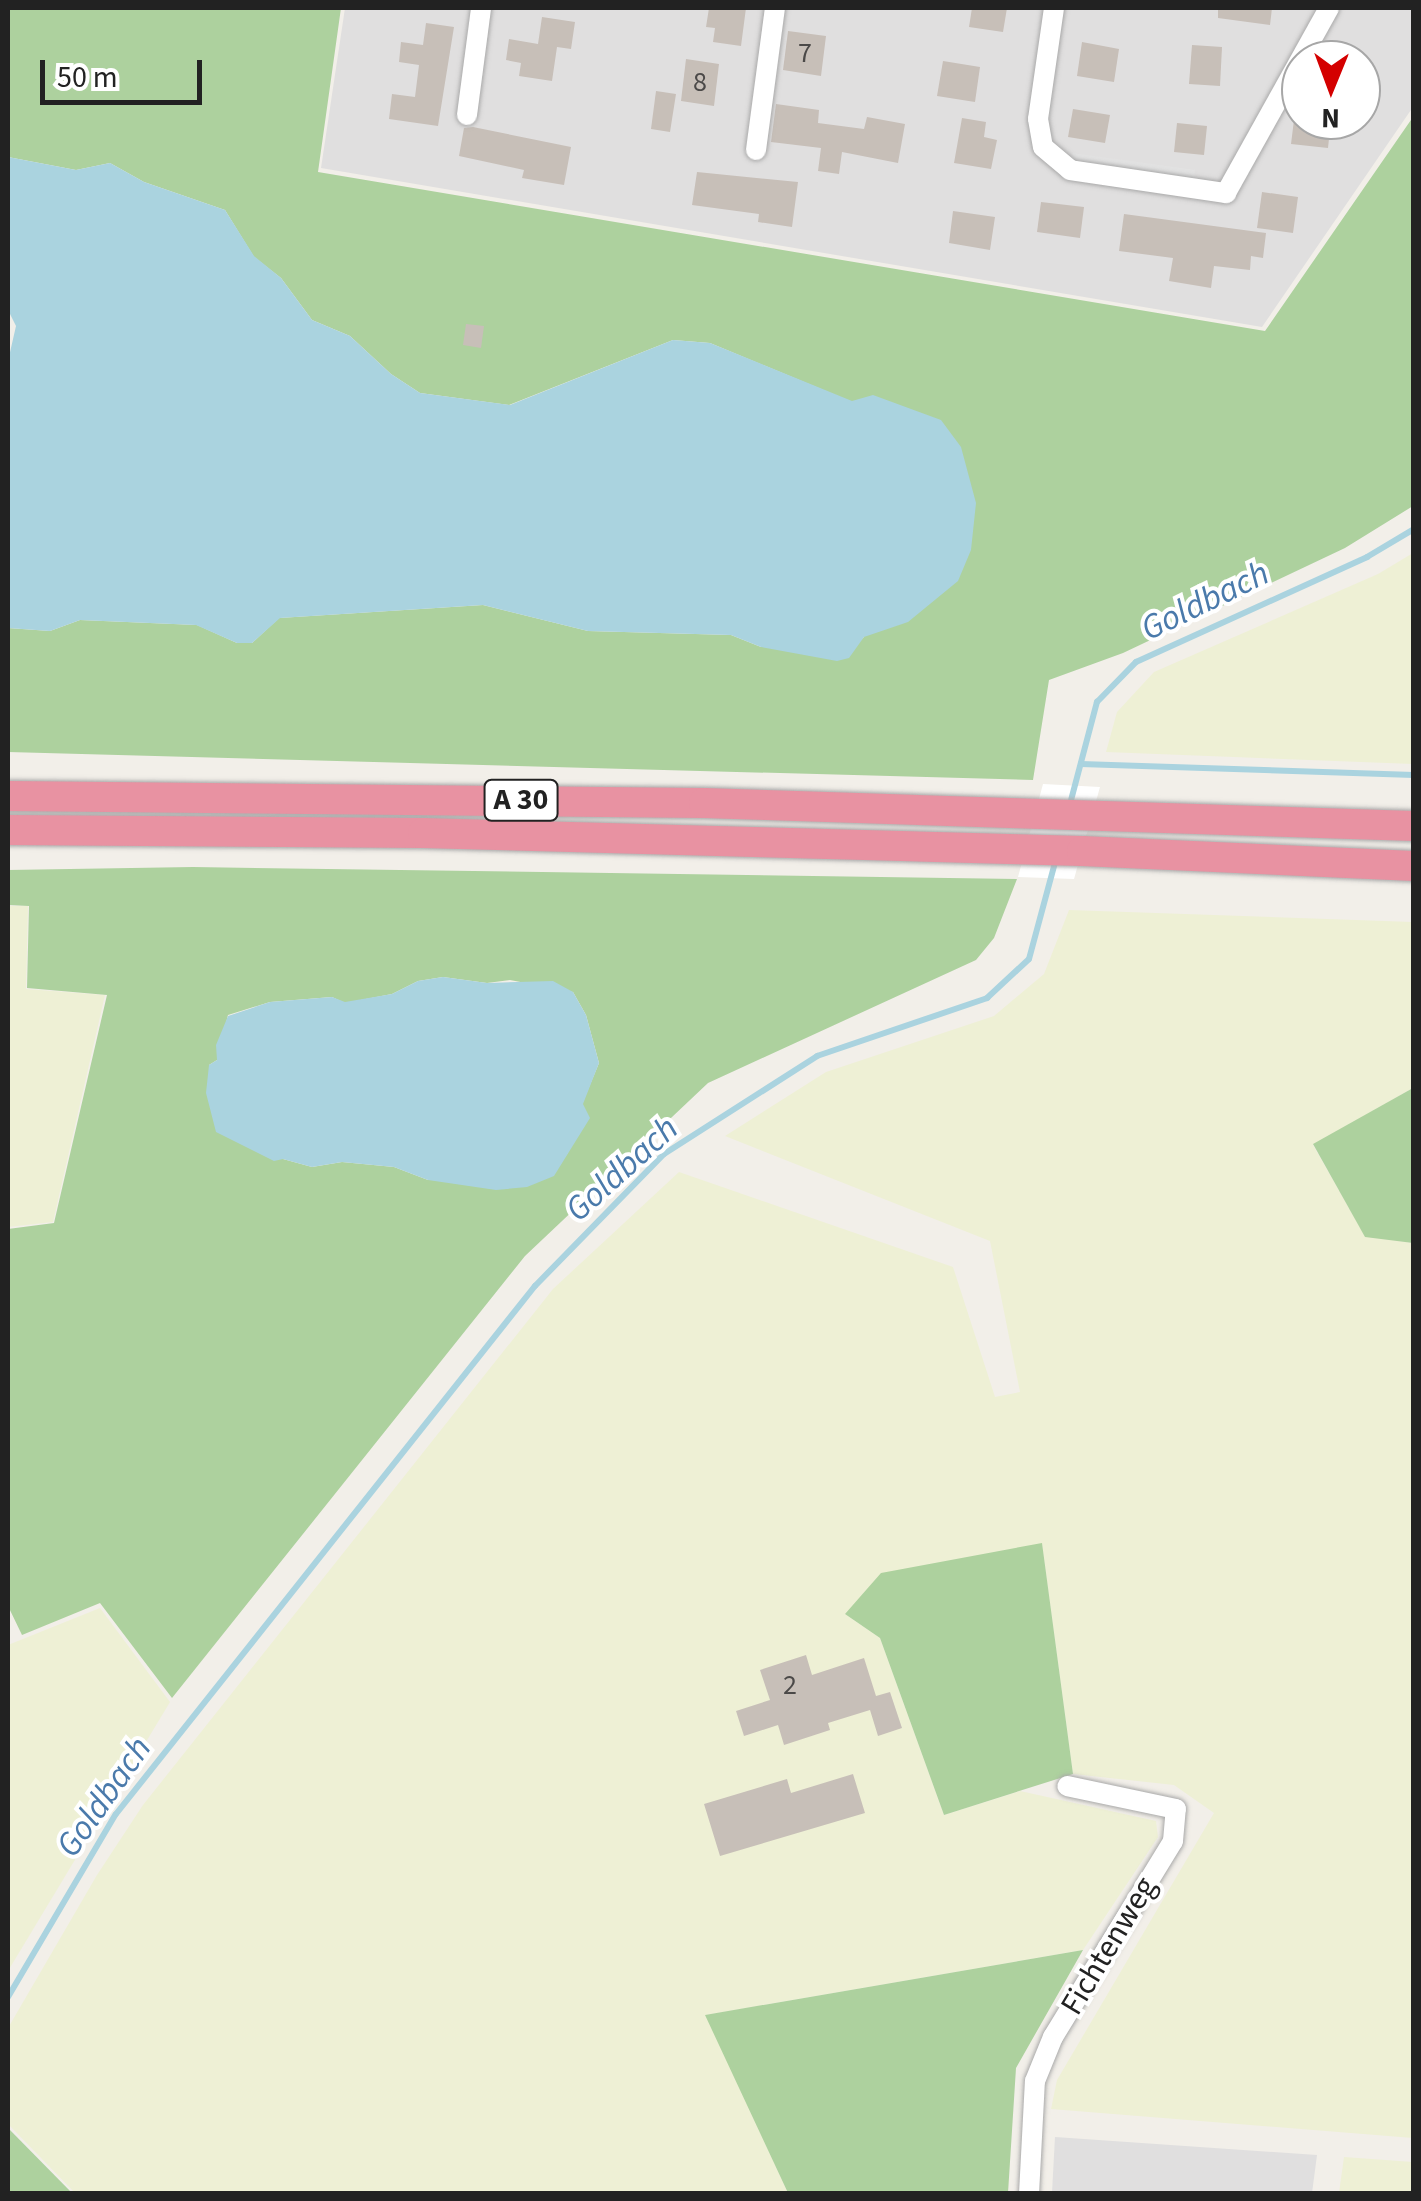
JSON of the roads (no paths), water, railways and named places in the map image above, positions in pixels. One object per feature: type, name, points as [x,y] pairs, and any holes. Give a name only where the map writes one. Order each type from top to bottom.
[{"type":"highway","name":"A 30","points":[[8,796],[354,797],[1414,826]]},
{"type":"highway","name":"A 30","points":[[8,830],[423,833],[1082,851],[1414,866]]},
{"type":"street","points":[[466,115],[482,8]]},
{"type":"street","points":[[756,150],[775,8]]},
{"type":"street","points":[[1054,8],[1038,119],[1044,147],[1070,170],[1226,193],[1328,8]]},
{"type":"street","name":"Fichtenweg","points":[[1029,2194],[1035,2081],[1053,2037],[1173,1840],[1175,1825],[1176,1809],[1068,1786]]},
{"type":"water","points":[[8,157],[76,170],[110,163],[144,182],[225,210],[254,256],[281,278],[312,320],[350,336],[391,374],[420,393],[510,405],[673,340],[710,343],[852,401],[873,395],[941,420],[961,447],[976,503],[971,550],[958,581],[908,622],[864,637],[849,658],[837,661],[761,647],[731,635],[588,631],[483,605],[280,618],[252,643],[237,643],[196,625],[80,620],[50,631],[8,628],[8,361],[16,326],[8,310]]},
{"type":"water","points":[[443,977],[487,983],[553,981],[573,992],[586,1015],[599,1063],[583,1104],[590,1118],[554,1176],[527,1187],[496,1190],[428,1180],[394,1167],[342,1162],[312,1167],[283,1159],[274,1161],[216,1132],[206,1093],[209,1065],[217,1060],[216,1045],[228,1016],[270,1002],[332,997],[345,1002],[392,994],[418,981]]},
{"type":"waterway","name":"Goldbach","points":[[1070,804],[1097,702],[1136,662],[1367,557],[1414,529]]},
{"type":"waterway","points":[[1081,764],[1414,775]]},
{"type":"waterway","name":"Goldbach","points":[[8,1997],[116,1814],[535,1286],[664,1154],[817,1056],[987,998],[1029,959],[1056,859]]}]
